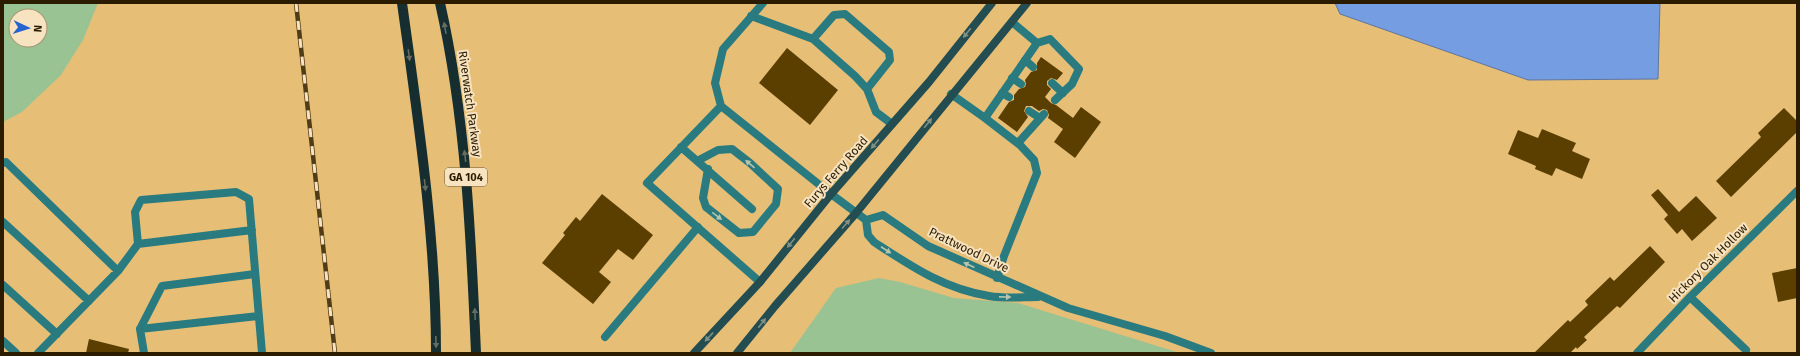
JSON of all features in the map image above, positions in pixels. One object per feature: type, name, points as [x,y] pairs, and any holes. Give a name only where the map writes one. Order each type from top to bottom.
[{"type":"main road","points":[[402,3],[416,104],[428,212],[436,353]]},
{"type":"main road","name":"Riverwatch Parkway","points":[[440,3],[454,76],[465,161],[472,246],[476,353]]},
{"type":"main road","name":"Furys Ferry Road","points":[[694,353],[760,282],[831,194],[929,82],[992,3]]},
{"type":"main road","points":[[737,353],[775,306],[856,213],[1027,3]]},
{"type":"street","points":[[763,3],[723,49],[716,83],[721,106],[866,220]]},
{"type":"street","points":[[813,39],[834,15],[845,14],[889,52],[890,60],[867,89]]},
{"type":"street","points":[[751,16],[813,39],[855,76],[867,89],[876,112],[892,124]]},
{"type":"street","points":[[1012,22],[1037,43]]},
{"type":"street","points":[[985,118],[1037,43],[1050,38],[1079,68],[1072,84],[1055,100]]},
{"type":"street","points":[[1024,60],[1033,67]]},
{"type":"street","points":[[1012,78],[1021,84]]},
{"type":"street","points":[[1052,84],[1063,93]]},
{"type":"street","points":[[1002,92],[1009,98]]},
{"type":"street","points":[[952,94],[1018,143],[1034,160],[1037,173],[1004,256],[997,278]]},
{"type":"street","points":[[721,106],[648,183],[760,282]]},
{"type":"street","points":[[1018,143],[1042,116],[1029,111]]},
{"type":"street","points":[[682,146],[752,209]]},
{"type":"street","points":[[699,160],[718,150],[732,149],[750,163],[778,189],[776,204],[753,232],[739,233],[706,207],[703,198],[708,169]]},
{"type":"street","points":[[3,163],[6,162],[118,271]]},
{"type":"street","name":"Hickory Oak Hollow","points":[[1637,353],[1797,191]]},
{"type":"street","points":[[38,353],[118,271],[138,244],[135,212],[141,200],[236,192],[249,199],[262,353]]},
{"type":"street","name":"Prattwood Drive","points":[[1043,297],[990,296],[955,288],[921,273],[874,242],[868,235],[866,220],[883,214],[928,246],[997,278],[1043,297],[1068,308],[1165,336],[1211,353]]},
{"type":"street","points":[[3,222],[89,301]]},
{"type":"street","points":[[605,337],[698,227]]},
{"type":"street","points":[[138,244],[252,230]]},
{"type":"street","points":[[144,353],[140,329],[162,286],[256,274]]},
{"type":"street","points":[[3,285],[56,334]]},
{"type":"street","points":[[1690,298],[1746,350]]},
{"type":"street","points":[[140,329],[259,316]]},
{"type":"street","points":[[3,341],[16,353]]},
{"type":"green space","points":[[3,3],[98,3],[83,40],[61,75],[22,112],[3,122]]},
{"type":"green space","points":[[879,278],[900,282],[954,298],[1018,303],[1180,353],[790,353],[836,288]]},
{"type":"water","points":[[1335,3],[1660,3],[1658,79],[1528,80],[1340,14]]},
{"type":"building","points":[[787,48],[838,90],[810,125],[759,83]]},
{"type":"building","points":[[1041,57],[1063,73],[1057,80],[1051,78],[1047,81],[1047,85],[1051,89],[1045,97],[1073,118],[1081,107],[1101,122],[1075,158],[1054,142],[1063,129],[1048,118],[1049,115],[1047,110],[1043,109],[1039,111],[1032,106],[1026,106],[1024,111],[1028,117],[1017,132],[998,118],[1009,102],[1014,100],[1014,95],[1019,89],[1025,87],[1025,80],[1031,72],[1037,70],[1037,63]]},
{"type":"building","points":[[1784,108],[1797,121],[1797,132],[1731,197],[1716,181],[1761,137],[1758,133]]},
{"type":"building","points":[[1542,129],[1576,143],[1572,151],[1590,159],[1582,179],[1556,168],[1552,176],[1535,169],[1536,166],[1508,154],[1518,130],[1538,138]]},
{"type":"building","points":[[1658,189],[1679,212],[1696,196],[1717,218],[1692,241],[1682,229],[1677,234],[1664,219],[1668,215],[1651,195]]},
{"type":"building","points":[[602,194],[653,235],[633,260],[618,249],[599,272],[611,282],[593,304],[542,263],[565,235],[563,233],[576,217],[580,221]]},
{"type":"building","points":[[1650,246],[1665,262],[1620,308],[1617,306],[1584,337],[1587,340],[1570,353],[1534,353],[1568,320],[1570,322],[1588,305],[1585,301],[1610,277],[1614,281]]},
{"type":"building","points":[[1797,268],[1797,298],[1778,302],[1772,273]]},
{"type":"building","points":[[89,339],[129,349],[128,353],[86,353]]},
{"type":"railway","points":[[296,3],[335,353]]}]
